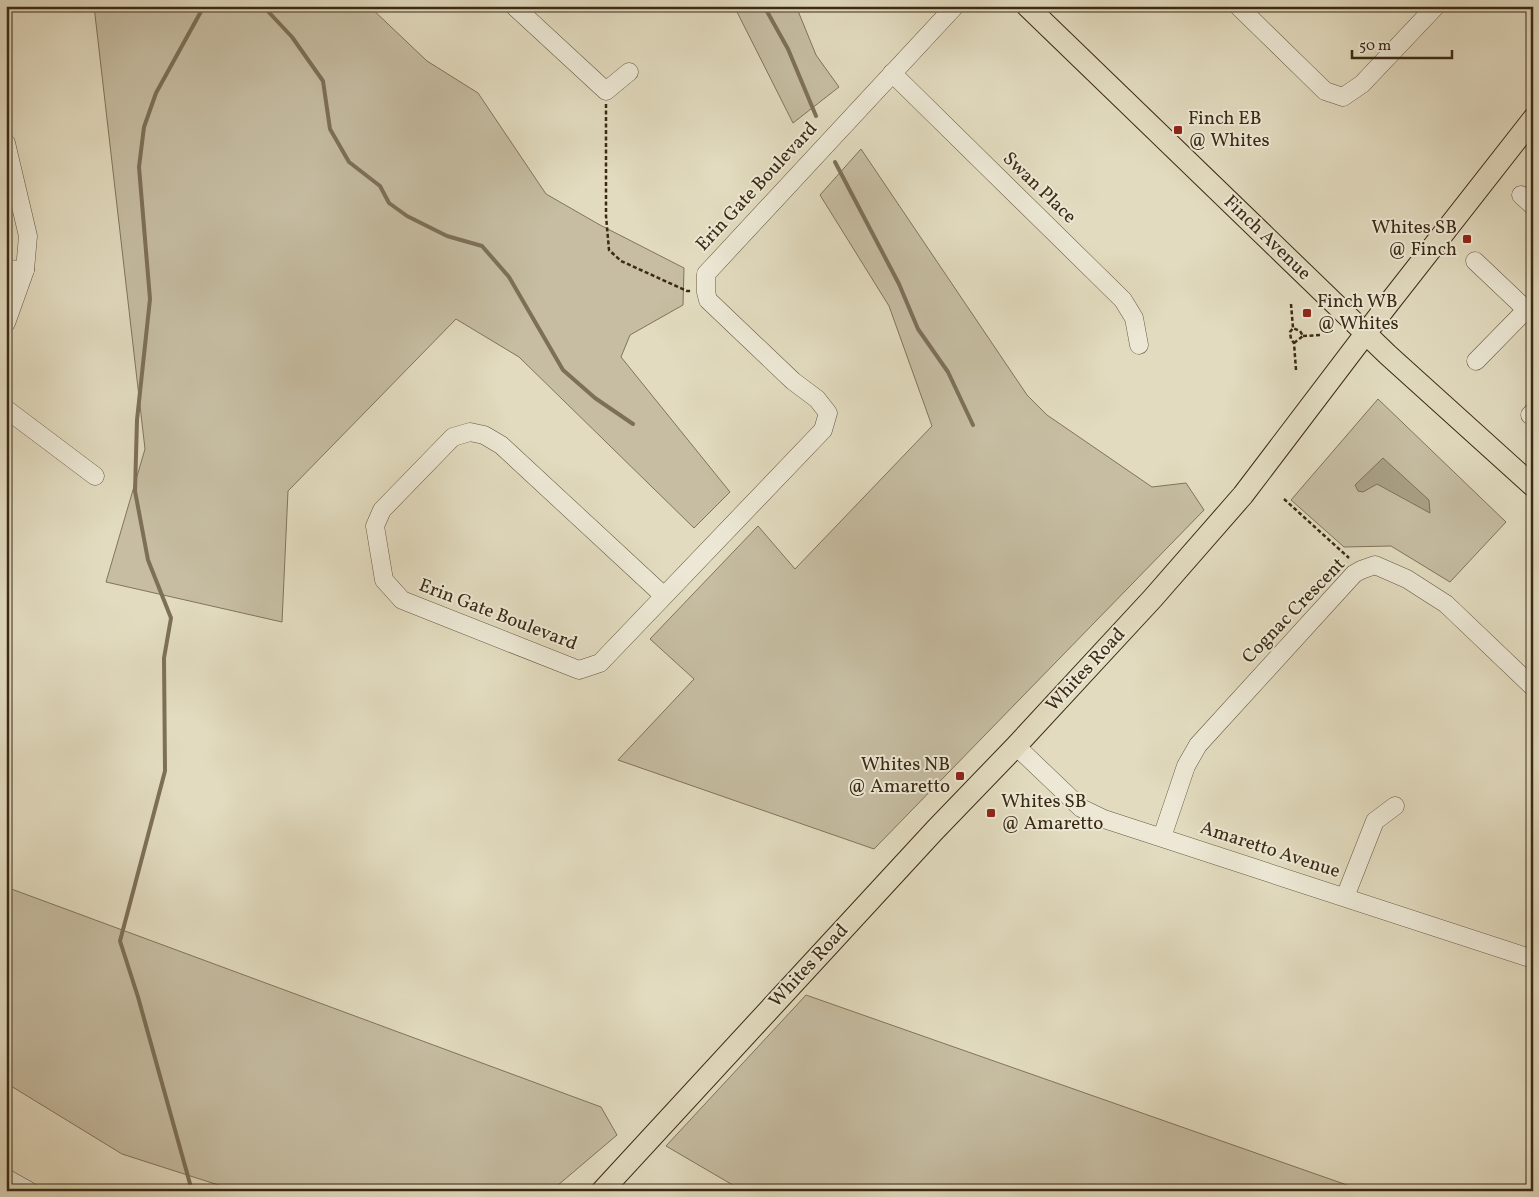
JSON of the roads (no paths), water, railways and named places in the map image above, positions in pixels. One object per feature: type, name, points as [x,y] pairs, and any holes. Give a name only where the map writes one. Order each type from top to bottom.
[{"type":"main road","name":"Finch Avenue","points":[[1027,6],[1366,334],[1533,486]]},
{"type":"main road","name":"Whites Road","points":[[607,1188],[915,852],[1153,598],[1243,495],[1533,119]]},
{"type":"street","points":[[514,6],[606,91],[628,72]]},
{"type":"street","name":"Erin Gate Boulevard","points":[[664,596],[501,445],[484,434],[470,432],[453,437],[382,510],[375,526],[384,580],[402,600],[579,670],[600,663],[823,430],[828,413],[817,399],[793,381],[708,300],[706,274],[955,6]]},
{"type":"street","points":[[1238,6],[1325,91],[1343,97],[1362,84],[1436,6]]},
{"type":"street","name":"Swan Place","points":[[892,73],[1123,300],[1134,318],[1139,345]]},
{"type":"street","points":[[6,144],[28,236],[25,270],[11,300],[6,323]]},
{"type":"street","points":[[1475,261],[1530,313],[1476,361]]},
{"type":"street","points":[[6,269],[25,270]]},
{"type":"street","points":[[6,409],[94,476]]},
{"type":"street","name":"Cognac Crescent","points":[[1162,837],[1186,766],[1198,745],[1354,574],[1360,570],[1375,565],[1407,579],[1446,604],[1533,687]]},
{"type":"street","name":"Amaretto Avenue","points":[[1016,746],[1082,808],[1104,819],[1533,959]]},
{"type":"street","points":[[1345,897],[1375,822],[1395,806]]},
{"type":"street","points":[[6,1178],[29,1191]]},
{"type":"waterway","points":[[192,1191],[138,997],[120,941],[165,771],[164,658],[171,618],[148,560],[135,491],[137,420],[150,299],[139,167],[144,127],[156,93],[204,6]]},
{"type":"waterway","points":[[263,6],[292,37],[323,81],[330,129],[349,162],[380,186],[389,203],[407,216],[447,236],[482,246],[509,277],[563,370],[595,398],[633,424]]},
{"type":"waterway","points":[[764,6],[788,49],[816,116]]},
{"type":"waterway","points":[[835,162],[899,284],[918,329],[948,372],[973,425]]},
{"type":"place","name":"Finch EB @ Whites","points":[[1178,130]]},
{"type":"place","name":"Whites SB @ Finch","points":[[1467,239]]},
{"type":"place","name":"Finch WB @ Whites","points":[[1307,313]]},
{"type":"place","name":"Whites NB @ Amaretto","points":[[960,776]]},
{"type":"place","name":"Whites SB @ Amaretto","points":[[991,813]]}]
